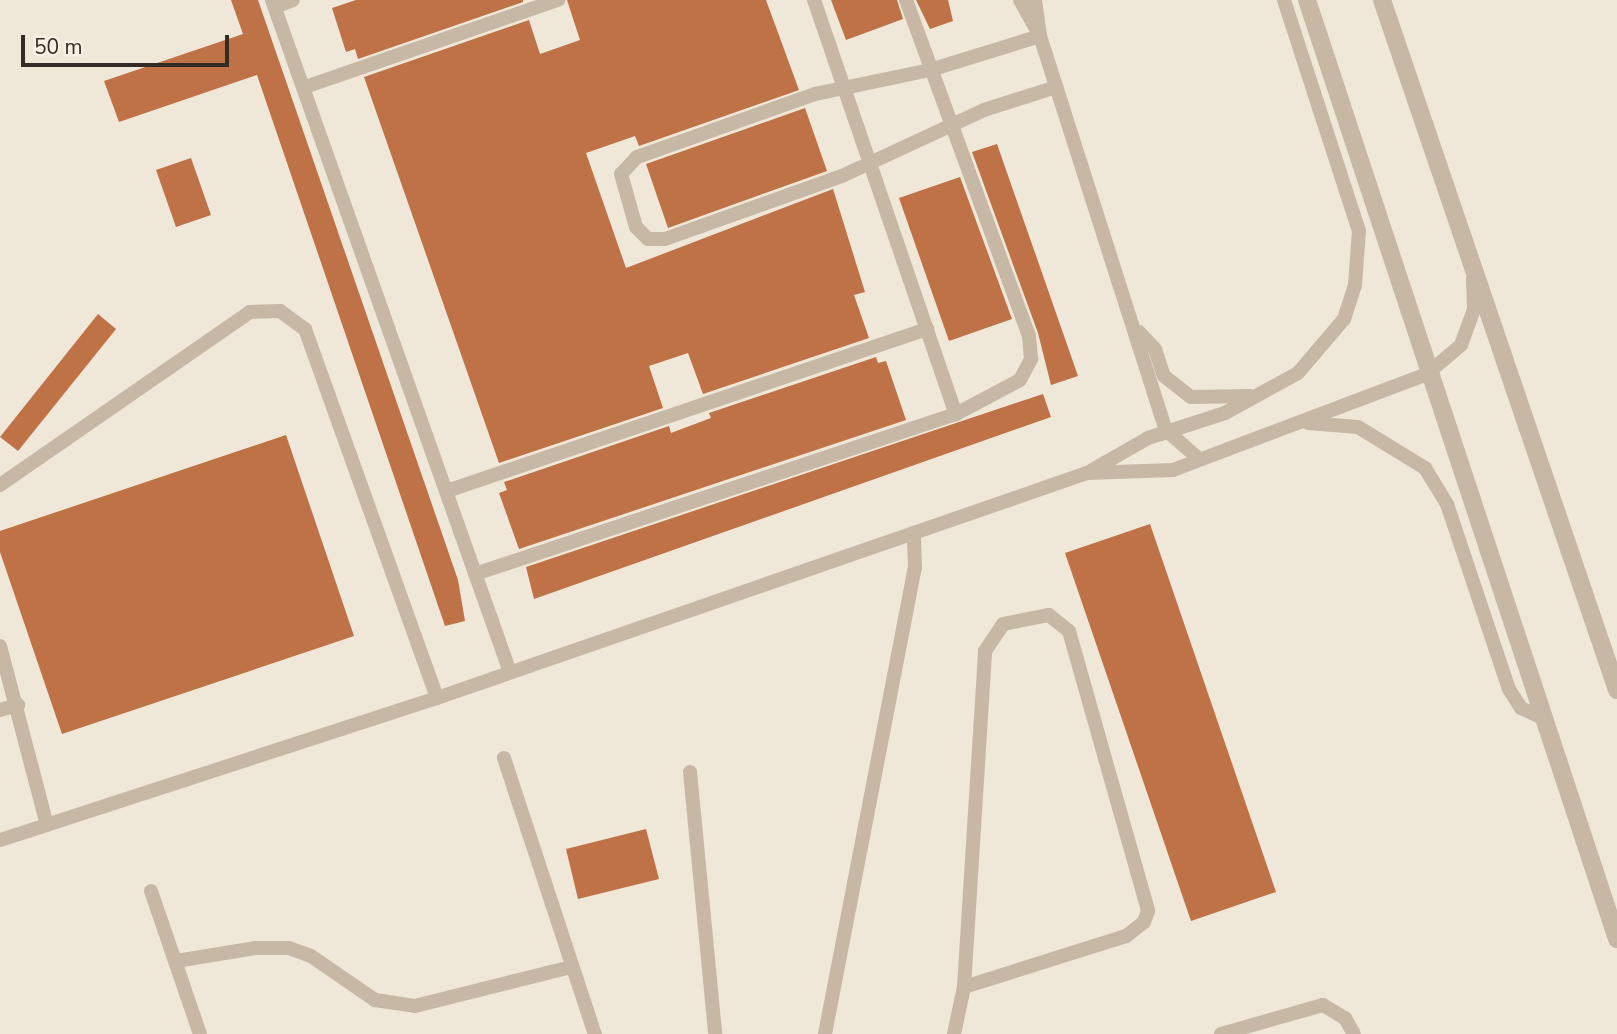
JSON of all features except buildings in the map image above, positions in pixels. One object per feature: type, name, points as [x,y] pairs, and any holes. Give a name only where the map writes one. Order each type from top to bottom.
[{"type":"street","points":[[1307,0],[1427,374],[1617,939]]},
{"type":"street","points":[[1382,0],[1617,690]]},
{"type":"lane","points":[[293,0],[273,4],[305,87],[510,673]]},
{"type":"lane","points":[[305,87],[558,0]]},
{"type":"lane","points":[[814,0],[956,414]]},
{"type":"lane","points":[[475,574],[956,414],[1020,380],[1031,348],[949,126],[906,0]]},
{"type":"lane","points":[[1020,0],[1040,36]]},
{"type":"lane","points":[[1035,0],[1040,36],[1139,332],[1166,430],[1199,459]]},
{"type":"lane","points":[[0,840],[437,698],[1087,473],[1166,430],[1225,413],[1298,373],[1318,355],[1344,318],[1360,258],[1353,205],[1284,0]]},
{"type":"lane","points":[[1040,36],[930,70],[843,88],[629,160],[622,182],[636,227],[648,239],[665,240],[869,164],[949,126],[1056,87]]},
{"type":"lane","points":[[1087,473],[1155,474],[1300,423],[1427,374],[1461,345],[1474,309],[1472,266]]},
{"type":"lane","points":[[0,485],[250,312],[280,311],[304,329],[437,698]]},
{"type":"lane","points":[[447,491],[927,329]]},
{"type":"lane","points":[[1139,332],[1155,349],[1164,376],[1192,397],[1253,396]]},
{"type":"lane","points":[[1300,423],[1358,427],[1425,468],[1447,504],[1514,700],[1542,718]]},
{"type":"lane","points":[[825,1034],[915,566],[915,533]]},
{"type":"lane","points":[[954,1034],[964,987],[985,651],[1003,624],[1049,615],[1069,631],[1148,911],[1144,922],[1126,936],[964,987]]},
{"type":"lane","points":[[0,646],[18,705],[47,825]]},
{"type":"lane","points":[[0,710],[18,705]]},
{"type":"lane","points":[[504,758],[595,1034]]},
{"type":"lane","points":[[690,772],[715,1034]]},
{"type":"lane","points":[[151,891],[200,1034]]},
{"type":"lane","points":[[176,961],[254,947],[289,948],[311,956],[375,1000],[415,1006],[572,967]]},
{"type":"lane","points":[[1221,1034],[1241,1031],[1323,1005],[1345,1018],[1354,1034]]}]
